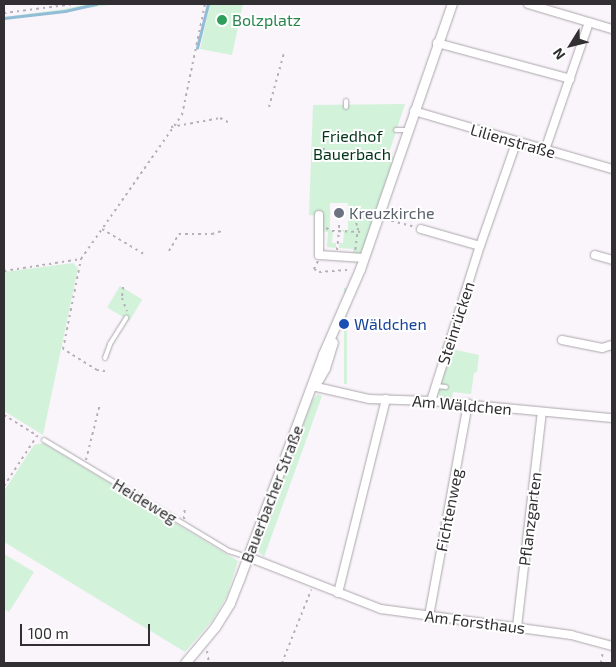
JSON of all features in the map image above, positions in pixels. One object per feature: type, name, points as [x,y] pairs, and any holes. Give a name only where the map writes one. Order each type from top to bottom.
[{"type":"street","points":[[318,215],[318,254],[321,256],[359,258],[373,233],[452,4]]},
{"type":"street","points":[[528,4],[612,28]]},
{"type":"street","points":[[545,150],[589,22]]},
{"type":"street","points":[[437,43],[570,79]]},
{"type":"street","name":"Lilienstraße","points":[[414,111],[516,143],[612,169]]},
{"type":"street","name":"Steinrücken","points":[[431,401],[480,246],[516,143]]},
{"type":"street","points":[[421,229],[480,246]]},
{"type":"street","points":[[595,255],[612,260]]},
{"type":"street","name":"Bauerbacher Straße","points":[[185,663],[215,627],[230,603],[323,354],[335,329],[359,258]]},
{"type":"street","points":[[562,340],[602,348],[612,345]]},
{"type":"street","name":"Am Wäldchen","points":[[312,386],[353,397],[431,401],[612,418]]},
{"type":"street","points":[[338,593],[386,400]]},
{"type":"street","name":"Fichtenweg","points":[[429,616],[468,404]]},
{"type":"street","name":"Pflanzgarten","points":[[517,627],[542,412]]},
{"type":"street","name":"Am Forsthaus","points":[[248,556],[381,609],[517,627],[579,637],[609,645]]},
{"type":"street","points":[[609,645],[612,637]]},
{"type":"lane","points":[[346,101],[346,107]]},
{"type":"lane","points":[[396,130],[408,130]]},
{"type":"lane","points":[[105,358],[110,344],[127,317]]},
{"type":"lane","points":[[436,386],[446,387]]},
{"type":"lane","name":"Heideweg","points":[[44,440],[229,551],[248,556]]},
{"type":"path","points":[[4,13],[74,4]]},
{"type":"path","points":[[104,371],[97,370],[63,349],[81,259],[171,126],[182,115],[205,4]]},
{"type":"path","points":[[269,107],[284,53]]},
{"type":"path","points":[[171,126],[220,118],[228,122]]},
{"type":"path","points":[[323,156],[324,133]]},
{"type":"path","points":[[354,216],[359,258]]},
{"type":"path","points":[[378,217],[421,229]]},
{"type":"path","points":[[337,257],[339,221]]},
{"type":"path","points":[[318,225],[325,225],[328,230],[373,233]]},
{"type":"path","points":[[102,229],[144,254]]},
{"type":"path","points":[[169,251],[179,234],[212,234],[222,230]]},
{"type":"path","points":[[4,271],[81,259]]},
{"type":"path","points":[[314,269],[322,272],[351,270]]},
{"type":"path","points":[[123,287],[122,298],[127,317]]},
{"type":"path","points":[[85,465],[100,404]]},
{"type":"path","points":[[4,415],[37,436],[4,486]]},
{"type":"path","points":[[181,523],[185,515],[186,506]]},
{"type":"path","points":[[282,663],[313,583]]},
{"type":"path","points":[[601,663],[609,645]]},
{"type":"green space","points":[[89,4],[116,4],[4,20],[4,17]]},
{"type":"green space","points":[[210,4],[243,4],[232,55],[200,49]]},
{"type":"green space","name":"Friedhof Bauerbach","points":[[405,104],[388,156],[394,157],[362,253],[353,255],[353,249],[339,248],[339,243],[343,243],[344,232],[340,230],[348,230],[348,203],[330,203],[330,230],[337,231],[333,231],[332,243],[336,243],[336,248],[327,247],[328,232],[321,231],[322,216],[309,215],[313,105]]},
{"type":"green space","points":[[73,263],[78,268],[43,435],[4,411],[4,272]]},
{"type":"green space","points":[[120,286],[142,299],[129,321],[107,307]]},
{"type":"green space","points":[[344,288],[347,288],[347,384],[344,384]]},
{"type":"green space","points":[[451,349],[479,355],[477,372],[474,373],[471,394],[453,392],[452,398],[439,397],[438,390]]},
{"type":"green space","points":[[318,394],[322,396],[264,557],[259,552],[257,544],[313,399]]},
{"type":"green space","points":[[43,443],[238,561],[227,596],[212,621],[185,652],[4,542],[4,491],[34,445]]},
{"type":"green space","points":[[4,554],[34,572],[9,612],[4,609]]},
{"type":"waterway","points":[[4,18],[65,11],[96,4]]},
{"type":"waterway","points":[[197,48],[208,4]]},
{"type":"place","name":"Bolzplatz","points":[[222,20]]},
{"type":"place","name":"Kreuzkirche","points":[[339,213]]},
{"type":"place","name":"Wäldchen","points":[[344,324]]}]
